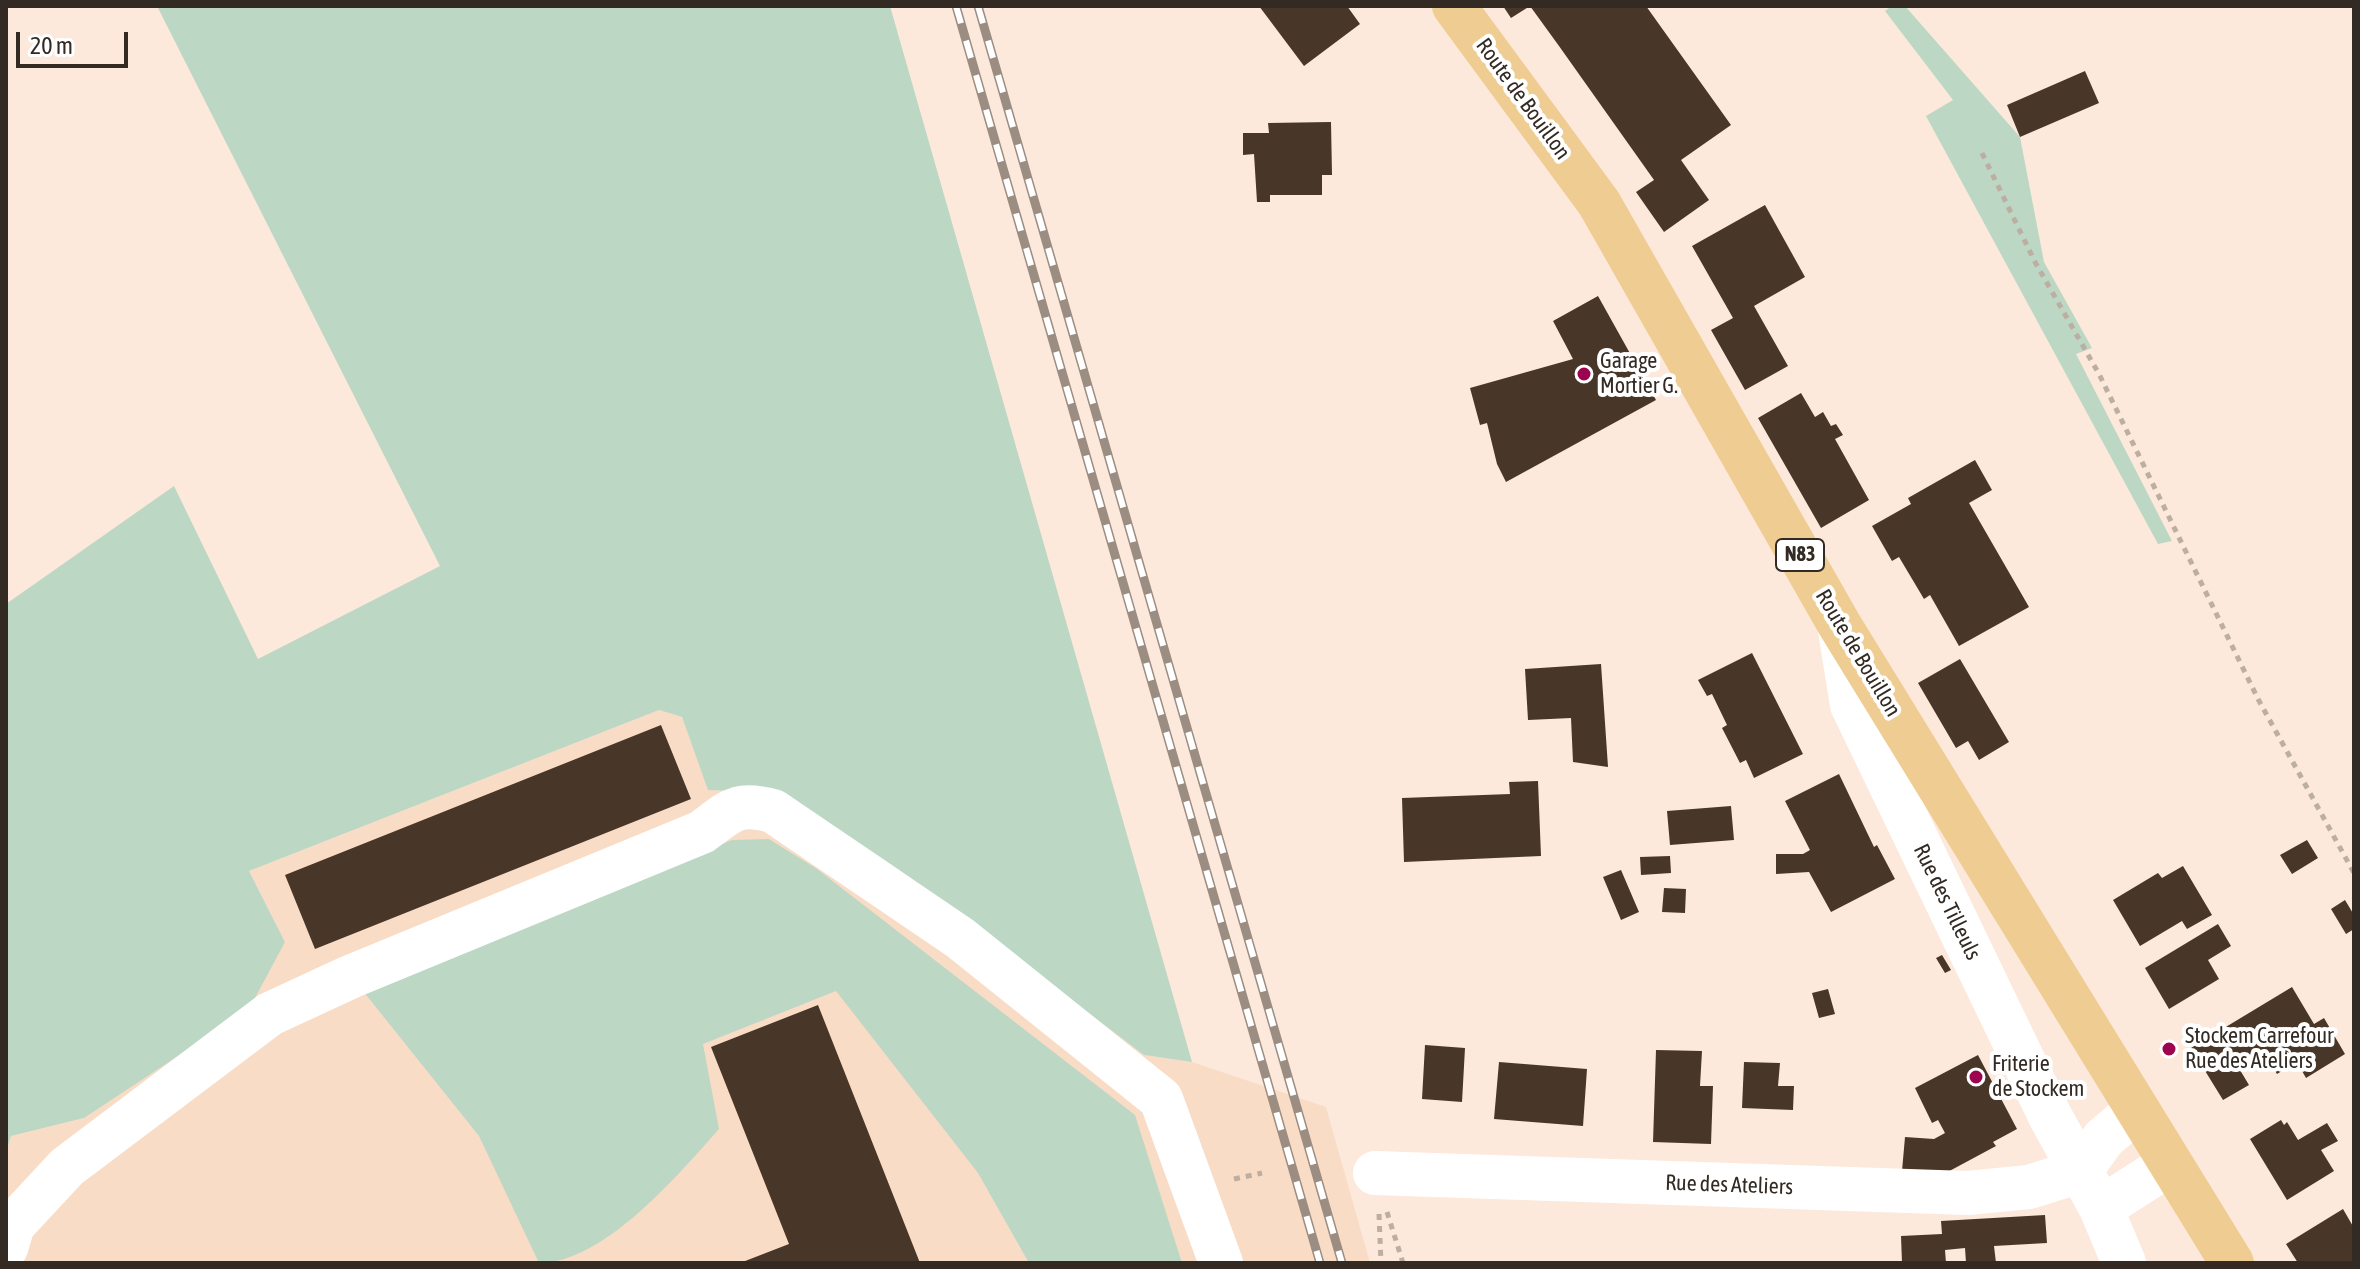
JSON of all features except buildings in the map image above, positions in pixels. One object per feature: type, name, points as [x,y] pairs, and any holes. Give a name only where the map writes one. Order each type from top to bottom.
[{"type":"main road","name":"Route de Bouillon","points":[[1454,6],[1599,203],[1839,624],[2232,1263]]},
{"type":"street","name":"Rue des Tilleuls","points":[[1839,624],[1852,705],[2124,1263]]},
{"type":"street","points":[[6,1248],[13,1225],[67,1167],[270,1014],[350,977],[702,832],[726,814],[748,804],[773,811],[960,938],[1161,1099],[1221,1263]]},
{"type":"street","points":[[2090,1189],[2104,1138],[2137,1110]]},
{"type":"street","points":[[2090,1189],[2170,1164]]},
{"type":"street","name":"Rue des Ateliers","points":[[1375,1173],[1968,1193],[2029,1187],[2090,1189]]},
{"type":"path","points":[[1982,153],[2035,262],[2099,374],[2258,699],[2354,873]]},
{"type":"path","points":[[1375,1173],[1381,1263]]},
{"type":"shaded area","points":[[659,710],[682,717],[709,790],[784,793],[895,867],[1144,1055],[1192,1062],[1326,1107],[1370,1263],[6,1263],[6,1153],[11,1136],[84,1118],[285,942],[249,871]]},
{"type":"green space","points":[[157,6],[890,6],[1192,1062],[1144,1055],[895,867],[784,793],[708,790],[682,717],[659,710],[249,871],[285,942],[249,1009],[84,1118],[11,1136],[6,1153],[6,604],[174,486],[258,659],[440,566]]},
{"type":"green space","points":[[1892,6],[1905,6],[2020,137],[2044,262],[2092,348],[2076,354],[2172,541],[2158,544],[1926,116],[1953,100],[1885,11]]},
{"type":"green space","points":[[769,839],[817,869],[1135,1115],[1182,1263],[1029,1263],[978,1173],[836,991],[703,1044],[719,1129],[661,1192],[614,1233],[589,1249],[564,1259],[539,1263],[479,1136],[363,991],[732,840]]},
{"type":"railway","points":[[956,6],[1320,1263]]},
{"type":"railway","points":[[978,6],[1342,1263]]},
{"type":"place","name":"Garage Mortier G.","points":[[1584,374]]},
{"type":"place","name":"Stockem Carrefour Rue des Ateliers","points":[[2169,1049]]},
{"type":"place","name":"Friterie de Stockem","points":[[1976,1077]]}]
